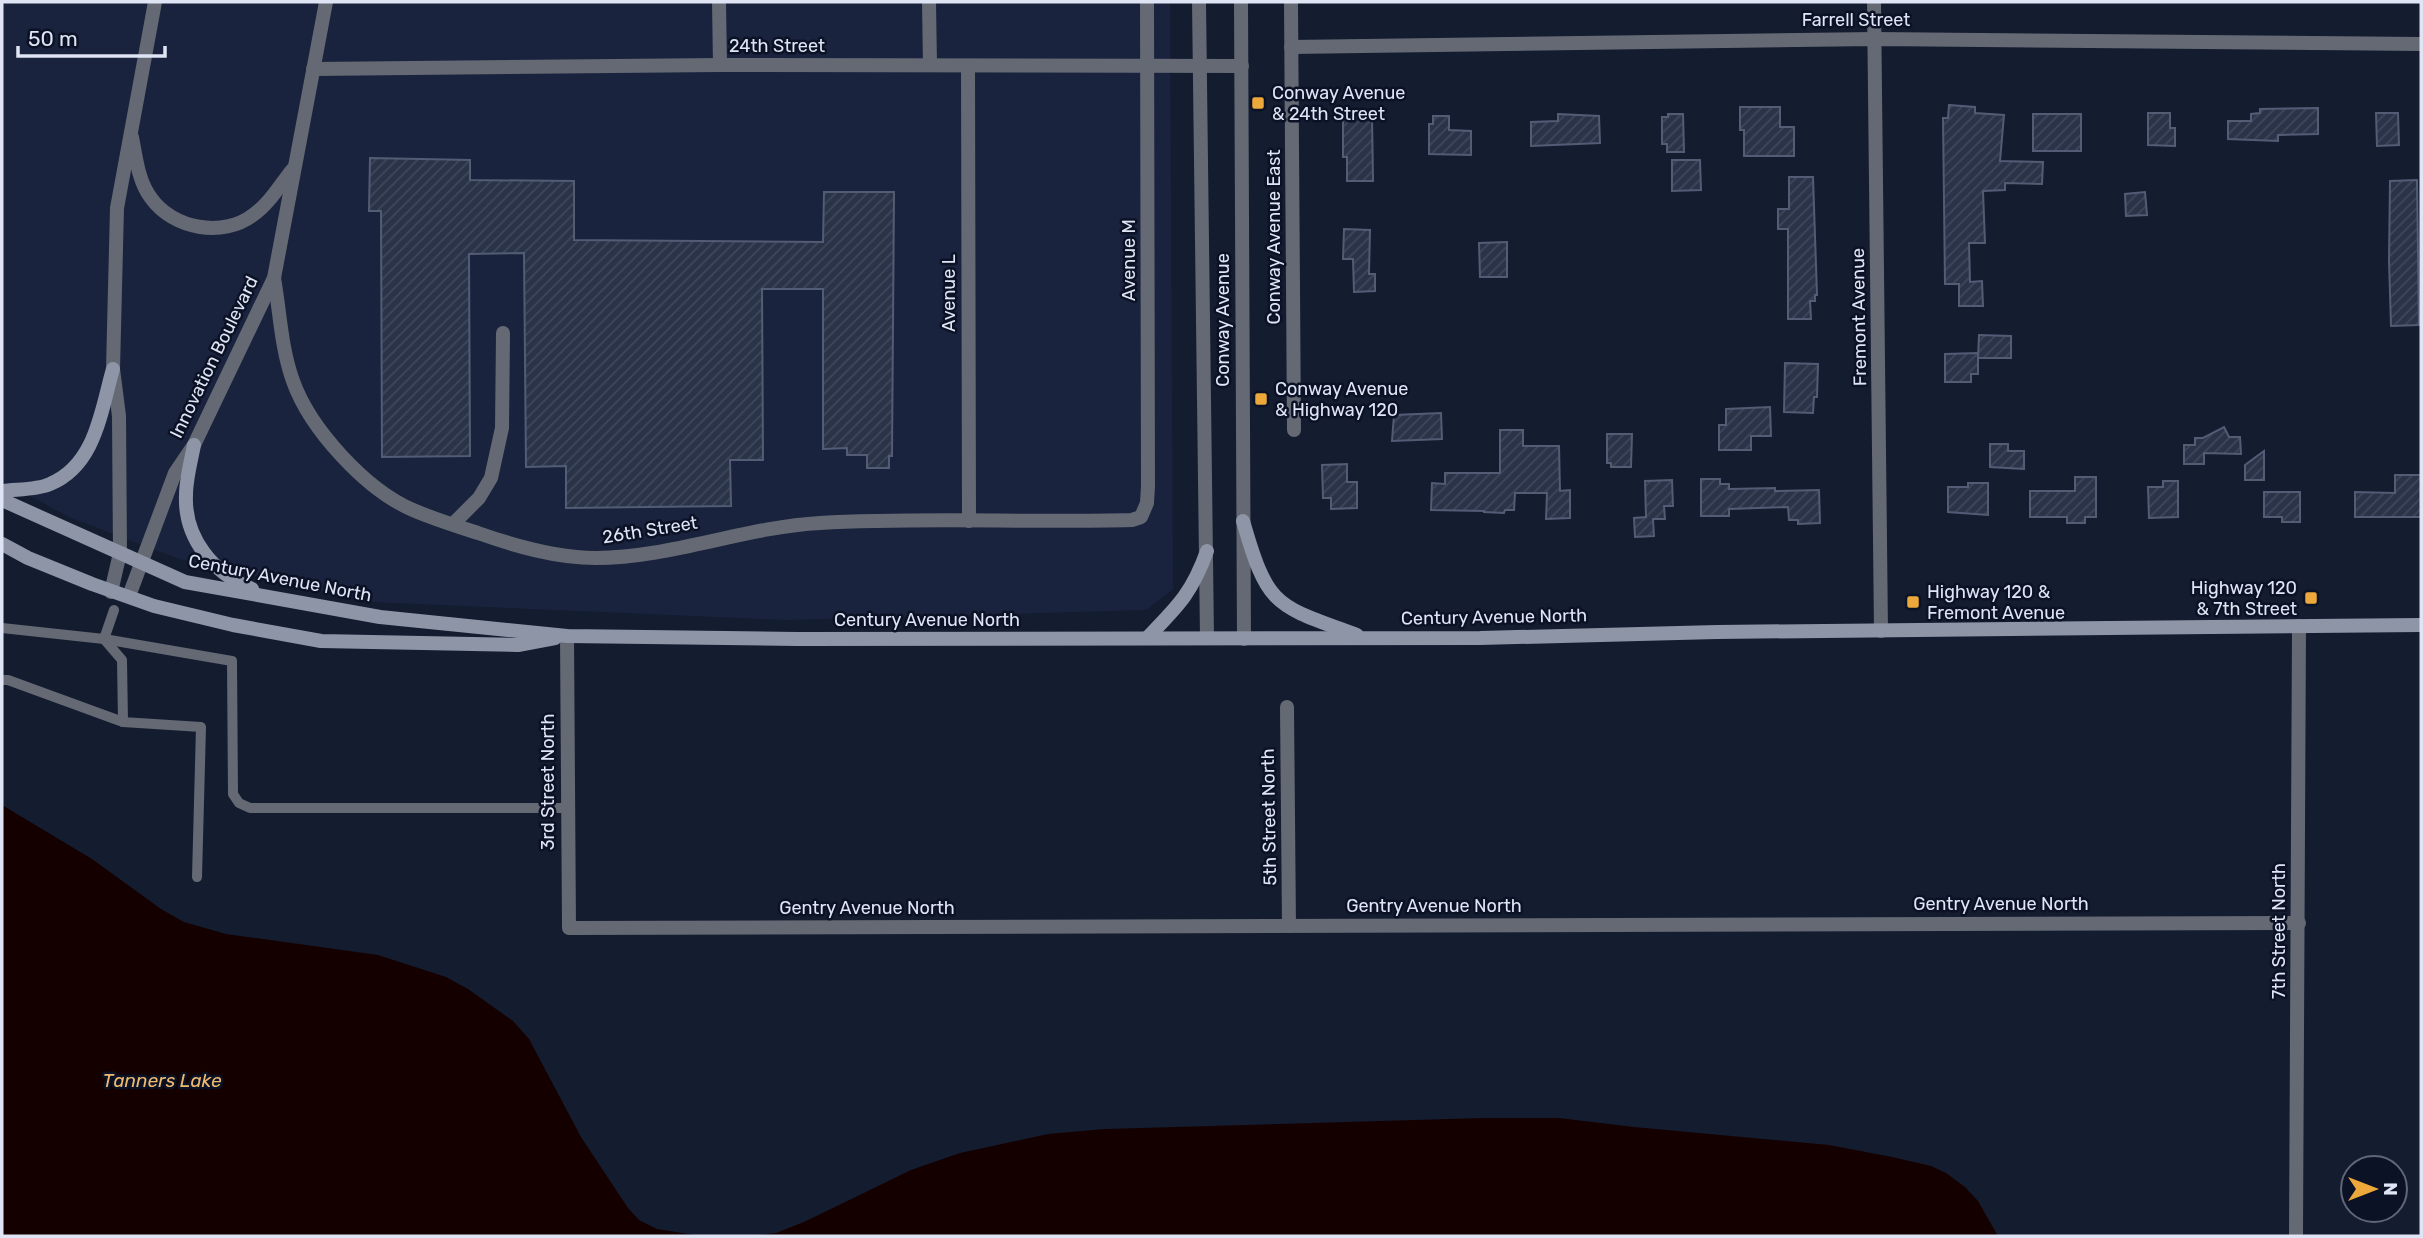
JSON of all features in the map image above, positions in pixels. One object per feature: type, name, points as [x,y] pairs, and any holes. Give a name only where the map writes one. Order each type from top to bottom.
[{"type":"main road","points":[[2,491],[49,485],[68,474],[85,455],[98,427],[113,369]]},
{"type":"main road","points":[[194,445],[186,495],[189,526],[201,548],[214,566],[238,583],[286,602]]},
{"type":"main road","name":"Century Avenue North","points":[[2,499],[185,582],[380,617],[567,636],[1244,639],[2421,625]]},
{"type":"main road","points":[[1243,521],[1259,573],[1278,601],[1304,616],[1365,638]]},
{"type":"main road","name":"Century Avenue North","points":[[2,544],[28,558],[111,592],[154,606],[233,625],[321,641],[519,646],[567,636]]},
{"type":"main road","points":[[1147,638],[1182,602],[1197,580],[1207,551]]},
{"type":"street","points":[[111,592],[120,553],[119,416],[113,369],[117,208],[155,2]]},
{"type":"street","name":"Innovation Boulevard","points":[[130,596],[175,472],[194,445],[274,278],[326,2]]},
{"type":"street","points":[[719,2],[720,65]]},
{"type":"street","points":[[929,2],[930,65]]},
{"type":"street","name":"Avenue M","points":[[1141,517],[1147,503],[1149,486],[1147,2]]},
{"type":"street","name":"Conway Avenue","points":[[1199,2],[1208,638]]},
{"type":"street","name":"Conway Avenue","points":[[1241,2],[1244,639]]},
{"type":"street","name":"Conway Avenue East","points":[[1291,2],[1294,429]]},
{"type":"street","name":"Fremont Avenue","points":[[1874,2],[1881,631]]},
{"type":"street","name":"Farrell Street","points":[[1291,47],[1875,38],[2421,44]]},
{"type":"street","name":"24th Street","points":[[313,69],[720,65],[1241,66]]},
{"type":"street","name":"Avenue L","points":[[968,66],[970,521]]},
{"type":"street","points":[[130,128],[141,180],[151,199],[170,215],[192,227],[233,225],[253,215],[294,168]]},
{"type":"street","name":"26th Street","points":[[274,278],[280,308],[282,340],[293,383],[327,440],[347,463],[411,510],[511,545],[555,554],[596,558],[638,554],[819,523],[1054,522],[1132,520],[1141,517]]},
{"type":"street","points":[[453,524],[478,498],[491,478],[502,428],[503,333]]},
{"type":"street","name":"7th Street North","points":[[2296,1236],[2299,626]]},
{"type":"street","name":"3rd Street North","points":[[567,636],[569,928]]},
{"type":"street","name":"5th Street North","points":[[1287,707],[1289,926]]},
{"type":"street","name":"Gentry Avenue North","points":[[569,928],[2299,923]]},
{"type":"lane","points":[[104,639],[114,610],[111,592]]},
{"type":"lane","points":[[114,610],[130,596]]},
{"type":"lane","points":[[2,628],[104,639],[232,661],[233,794],[239,803],[250,808],[567,808]]},
{"type":"lane","points":[[104,639],[122,660],[123,722]]},
{"type":"lane","points":[[2,680],[123,722],[201,727],[197,877]]},
{"type":"shaded area","points":[[2,2],[1170,2],[1173,589],[1146,610],[788,620],[372,602],[179,559],[69,517],[2,481]]},
{"type":"water","name":"Tanners Lake","points":[[2,805],[92,859],[161,909],[184,922],[226,934],[378,955],[446,977],[468,989],[513,1021],[529,1039],[581,1137],[628,1208],[639,1220],[657,1229],[722,1236],[2,1236]]},
{"type":"water","points":[[1559,1118],[1829,1145],[1892,1157],[1931,1166],[1965,1187],[1978,1201],[1998,1236],[749,1236],[776,1233],[804,1222],[911,1170],[960,1153],[1048,1134],[1105,1129]]},
{"type":"building","points":[[1949,105],[1975,107],[1975,113],[2004,115],[2000,161],[2043,162],[2042,184],[2005,183],[2005,190],[1983,191],[1985,243],[1969,243],[1970,282],[1982,281],[1983,306],[1959,306],[1959,284],[1945,284],[1943,118],[1948,118]]},
{"type":"building","points":[[1740,107],[1780,107],[1780,127],[1794,127],[1794,156],[1744,156],[1744,130],[1740,130]]},
{"type":"building","points":[[2318,108],[2318,134],[2278,135],[2278,141],[2228,139],[2228,121],[2251,121],[2251,114],[2260,113],[2260,109]]},
{"type":"building","points":[[2148,113],[2170,113],[2170,128],[2175,128],[2175,146],[2148,145]]},
{"type":"building","points":[[2376,113],[2398,113],[2399,145],[2377,146]]},
{"type":"building","points":[[1558,114],[1599,116],[1600,143],[1531,146],[1531,122],[1558,121]]},
{"type":"building","points":[[1668,114],[1683,114],[1684,152],[1667,152],[1667,144],[1662,144],[1662,117],[1668,117]]},
{"type":"building","points":[[2033,114],[2081,114],[2081,151],[2033,151]]},
{"type":"building","points":[[1433,116],[1449,116],[1449,130],[1471,131],[1471,155],[1429,154],[1429,124],[1433,124]]},
{"type":"building","points":[[1343,117],[1372,117],[1373,181],[1347,181],[1347,157],[1343,157]]},
{"type":"building","points":[[370,158],[470,160],[470,180],[574,181],[574,240],[823,242],[824,192],[894,192],[892,456],[889,456],[889,468],[867,468],[867,455],[847,455],[847,448],[823,449],[823,289],[762,289],[763,460],[730,460],[731,506],[566,508],[566,466],[526,467],[524,253],[469,254],[470,456],[382,457],[381,211],[369,211]]},
{"type":"building","points":[[1672,160],[1700,160],[1701,190],[1672,191]]},
{"type":"building","points":[[1789,177],[1813,177],[1817,295],[1815,301],[1810,301],[1811,319],[1788,319],[1788,229],[1778,229],[1778,209],[1789,209]]},
{"type":"building","points":[[2417,180],[2419,325],[2391,326],[2390,181]]},
{"type":"building","points":[[2145,192],[2147,215],[2126,216],[2125,194]]},
{"type":"building","points":[[1344,229],[1370,230],[1369,274],[1375,274],[1375,291],[1354,292],[1353,259],[1343,259]]},
{"type":"building","points":[[1507,242],[1507,277],[1480,277],[1479,243]]},
{"type":"building","points":[[1979,335],[2011,336],[2011,358],[1978,358]]},
{"type":"building","points":[[1978,353],[1978,374],[1971,374],[1971,382],[1945,382],[1945,354]]},
{"type":"building","points":[[1785,363],[1818,364],[1817,397],[1814,397],[1813,413],[1784,412]]},
{"type":"building","points":[[1770,407],[1771,436],[1751,436],[1751,450],[1719,450],[1719,425],[1726,425],[1726,409]]},
{"type":"building","points":[[1441,413],[1442,439],[1392,441],[1394,415]]},
{"type":"building","points":[[2224,427],[2229,437],[2240,437],[2241,454],[2204,453],[2204,464],[2184,464],[2184,445],[2195,445],[2195,438],[2203,438]]},
{"type":"building","points":[[1500,430],[1523,430],[1523,446],[1559,446],[1560,491],[1570,490],[1570,518],[1546,519],[1547,493],[1515,493],[1514,510],[1505,510],[1504,513],[1431,510],[1432,483],[1445,484],[1445,473],[1500,473]]},
{"type":"building","points":[[1607,434],[1632,434],[1631,467],[1611,467],[1611,463],[1607,463]]},
{"type":"building","points":[[1990,444],[2008,444],[2008,451],[2024,451],[2024,469],[1990,467]]},
{"type":"building","points":[[2264,451],[2264,480],[2245,480],[2245,465]]},
{"type":"building","points":[[1347,464],[1347,482],[1357,482],[1357,508],[1331,509],[1331,498],[1323,498],[1322,465]]},
{"type":"building","points":[[2395,475],[2421,475],[2421,517],[2355,517],[2355,492],[2395,493]]},
{"type":"building","points":[[2075,477],[2096,477],[2096,517],[2085,517],[2085,523],[2067,523],[2067,517],[2030,517],[2030,491],[2075,491]]},
{"type":"building","points":[[1701,479],[1720,479],[1720,484],[1729,484],[1729,489],[1819,490],[1820,523],[1798,524],[1798,520],[1789,520],[1788,507],[1729,509],[1729,516],[1701,516]]},
{"type":"building","points":[[1672,480],[1673,506],[1664,506],[1665,519],[1653,519],[1654,536],[1635,537],[1634,518],[1646,517],[1645,481]]},
{"type":"building","points":[[2163,481],[2178,481],[2178,517],[2149,518],[2148,487],[2163,487]]},
{"type":"building","points":[[1968,483],[1988,483],[1988,515],[1948,512],[1948,487],[1968,487]]},
{"type":"building","points":[[2264,492],[2300,492],[2300,522],[2282,522],[2282,517],[2264,517]]},
{"type":"place","name":"Conway Avenue & 24th Street","points":[[1258,103]]},
{"type":"place","name":"Conway Avenue & Highway 120","points":[[1261,399]]},
{"type":"place","name":"Highway 120 & 7th Street","points":[[2311,598]]},
{"type":"place","name":"Highway 120 & Fremont Avenue","points":[[1913,602]]}]
